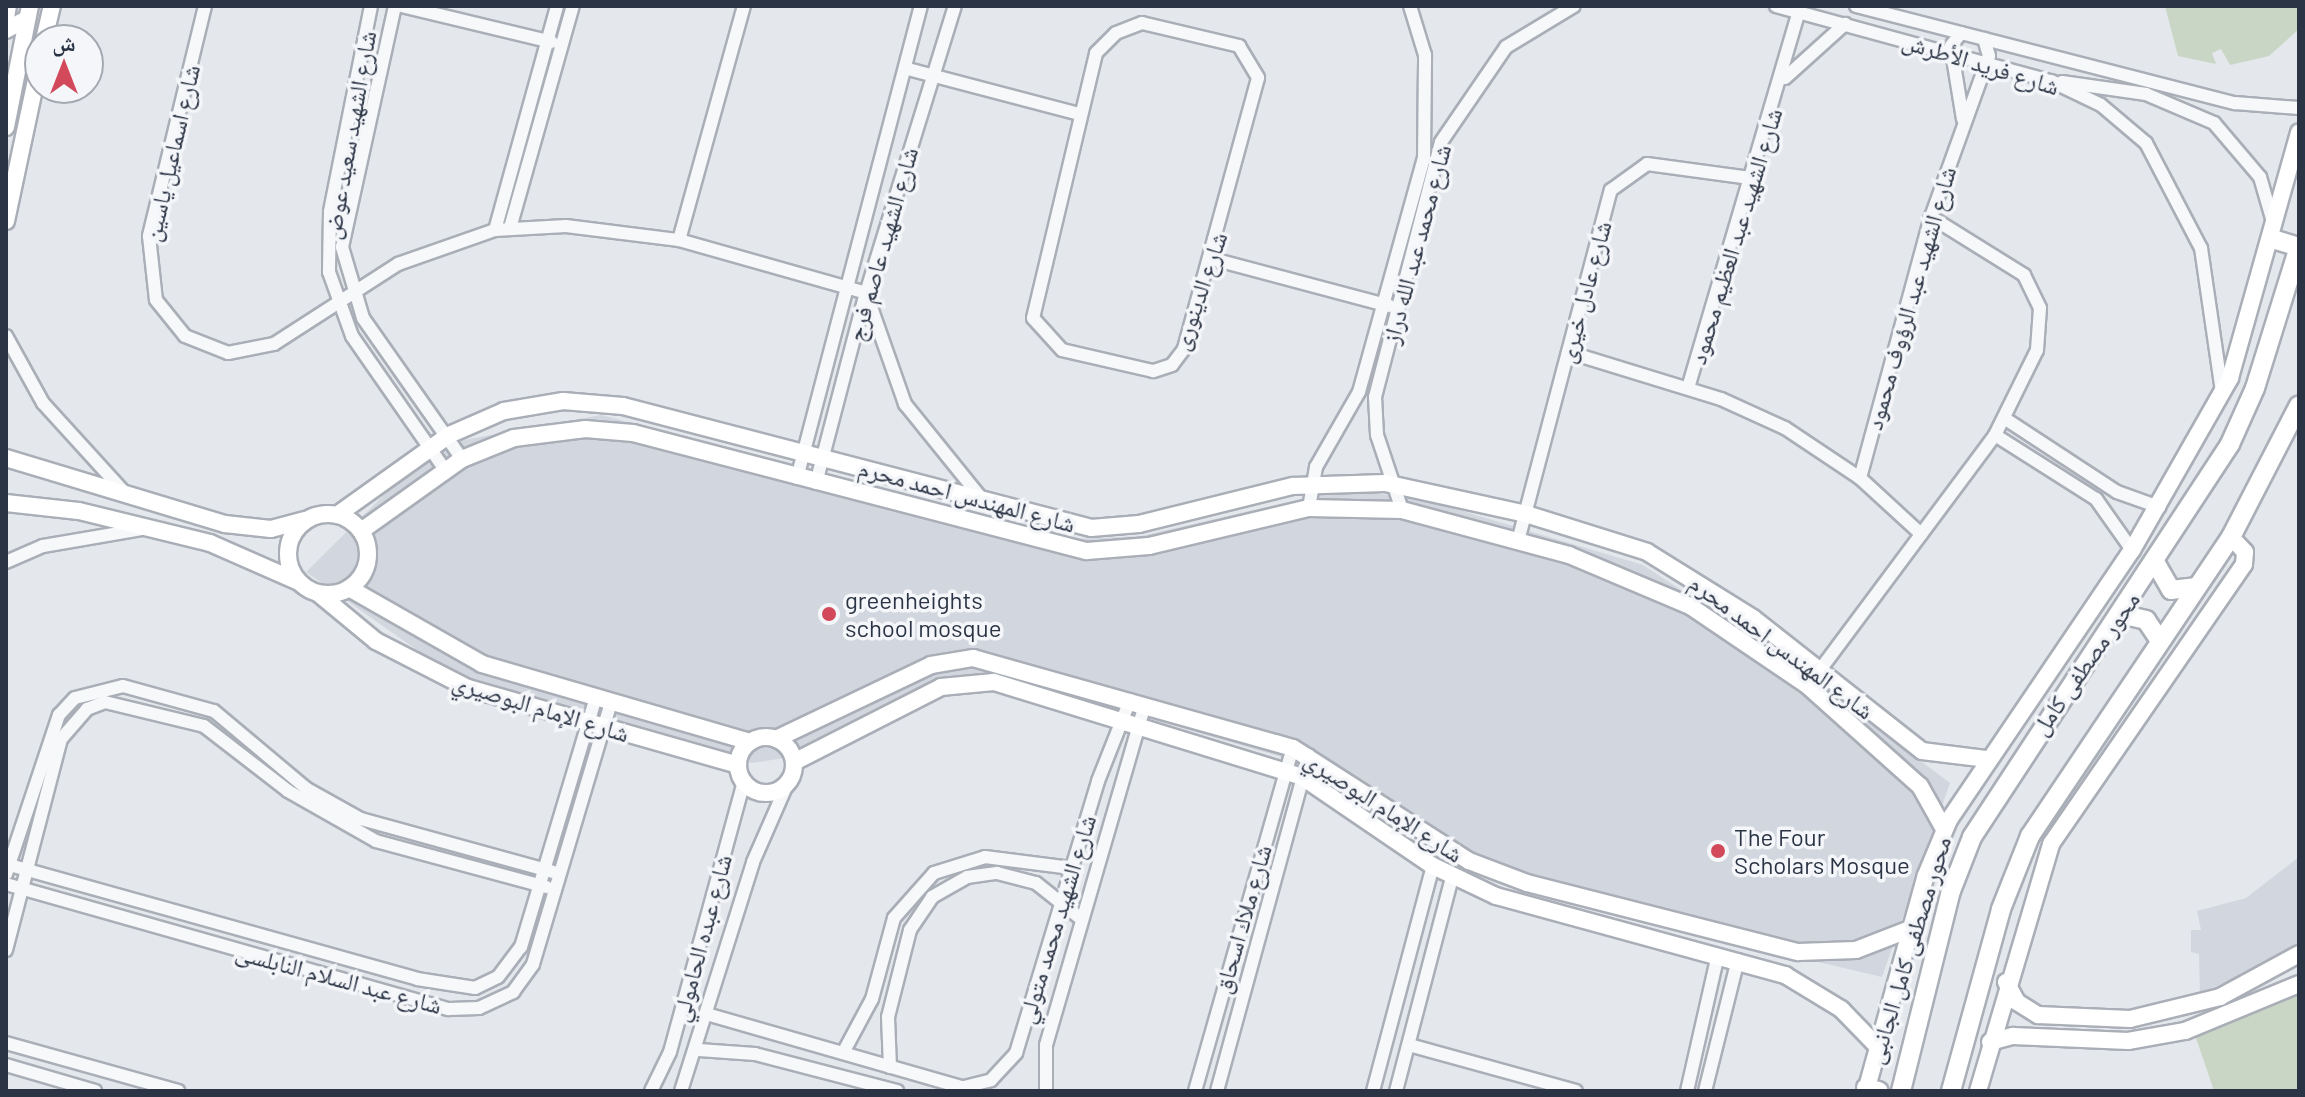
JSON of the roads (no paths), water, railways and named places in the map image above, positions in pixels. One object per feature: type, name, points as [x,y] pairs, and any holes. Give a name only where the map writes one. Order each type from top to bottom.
[{"type":"main road","points":[[2273,234],[2299,247]]},
{"type":"main road","name":"محور مصطفى كامل","points":[[1901,1091],[1951,891],[1972,837],[2029,741],[2120,614],[2230,444],[2270,349],[2299,247]]},
{"type":"main road","name":"محور مصطفى كامل","points":[[1951,1091],[2014,867],[2195,587],[2231,537],[2299,405]]},
{"type":"main road","points":[[2155,562],[2171,590],[2195,587]]},
{"type":"main road","points":[[2120,614],[2146,620],[2160,641]]},
{"type":"street","points":[[6,18],[8,6]]},
{"type":"street","name":"شارع اسماعيل ياسين","points":[[205,6],[149,236],[156,300],[185,336],[228,353],[274,344],[350,292],[429,250],[510,228],[623,230],[679,240],[866,293]]},
{"type":"street","name":"شارع الشهيد سعيد عوض","points":[[336,303],[330,212],[371,6]]},
{"type":"street","name":"شارع الشهيد سعيد عوض","points":[[350,292],[345,217],[395,6]]},
{"type":"street","points":[[402,6],[563,45]]},
{"type":"street","points":[[495,230],[557,6]]},
{"type":"street","points":[[510,228],[573,6]]},
{"type":"street","points":[[679,240],[744,6]]},
{"type":"street","name":"شارع الشهيد عاصم فرج","points":[[797,478],[908,69],[921,6]]},
{"type":"street","name":"شارع الشهيد عاصم فرج","points":[[816,483],[866,293],[931,75],[955,6]]},
{"type":"street","name":"شارع محمد عبد الله دراز","points":[[1410,6],[1425,55],[1430,160]]},
{"type":"street","name":"شارع محمد عبد الله دراز","points":[[1402,510],[1398,486],[1377,435],[1375,397],[1391,306],[1430,160],[1485,70],[1533,25],[1574,6]]},
{"type":"street","name":"شارع فريد الأطرش","points":[[1776,6],[1800,9],[1845,24],[1987,60],[2051,81],[2101,105],[2146,143],[2178,192],[2208,277],[2222,393]]},
{"type":"street","name":"شارع فريد الأطرش","points":[[1856,6],[2235,103],[2299,108]]},
{"type":"street","name":"شارع الشهيد عبد العظيم محمود","points":[[1688,388],[1750,178],[1782,84],[1800,9]]},
{"type":"street","points":[[6,30],[29,13]]},
{"type":"street","points":[[6,127],[10,79],[29,13]]},
{"type":"street","name":"شارع الشهيد عبد العظيم محمود","points":[[1782,84],[1815,43],[1845,24]]},
{"type":"street","name":"شارع الدينورى","points":[[1129,26],[1193,32],[1239,46],[1258,78],[1213,259],[1184,349],[1163,369],[1106,364],[1062,350],[1039,332],[1033,303],[1079,114],[1096,53],[1129,26]]},
{"type":"street","points":[[1952,51],[1961,33]]},
{"type":"street","points":[[1984,39],[1987,60]]},
{"type":"street","name":"شارع الشهيد عبد الرؤوف محمود","points":[[1952,51],[1963,119]]},
{"type":"street","name":"شارع الشهيد عبد الرؤوف محمود","points":[[1860,478],[1931,217],[1963,119],[1987,60]]},
{"type":"street","points":[[908,69],[1079,114]]},
{"type":"street","points":[[2051,81],[2146,94],[2214,123],[2260,177],[2273,234]]},
{"type":"street","points":[[6,221],[31,104]]},
{"type":"street","name":"محور مصطفى كامل الجانبى","points":[[1870,1090],[1878,1047],[1910,929],[1944,829],[1986,759],[2132,550],[2222,393],[2245,342],[2299,133]]},
{"type":"street","points":[[520,140],[534,144]]},
{"type":"street","name":"شارع عادل خيرى","points":[[1518,541],[1611,190],[1620,178],[1663,163],[1750,178]]},
{"type":"street","points":[[1808,686],[1995,435],[2037,350],[2034,290],[2011,263],[1931,217]]},
{"type":"street","points":[[1213,259],[1391,306]]},
{"type":"street","points":[[350,292],[449,435],[462,459]]},
{"type":"street","points":[[866,293],[905,404],[983,501]]},
{"type":"street","points":[[336,303],[445,470]]},
{"type":"street","name":"شارع محمد عبد الله دراز","points":[[1310,484],[1359,392],[1391,306]]},
{"type":"street","points":[[6,336],[43,403],[125,494]]},
{"type":"street","points":[[1568,352],[1688,388],[1785,428],[1860,478],[1921,534]]},
{"type":"street","points":[[1359,392],[1375,397]]},
{"type":"street","name":"شارع المهندس احمد محرم","points":[[337,515],[449,435],[504,411],[593,402],[804,452],[1064,524],[1115,527],[1310,484],[1398,486],[1526,514],[1674,565],[1820,670],[1922,751],[1986,759]]},
{"type":"street","points":[[2004,418],[2117,492],[2159,507]]},
{"type":"street","name":"شارع المهندس احمد محرم","points":[[361,531],[462,459],[537,433],[609,430],[1087,551],[1149,546],[1309,508],[1402,510],[1518,541],[1653,586],[1808,686],[1920,786],[1944,829]]},
{"type":"street","points":[[1995,435],[2096,499],[2132,550]]},
{"type":"street","points":[[6,458],[249,528],[337,515],[361,531],[368,562],[349,588],[318,593],[228,549],[150,528],[6,503]]},
{"type":"street","points":[[1309,508],[1310,484]]},
{"type":"street","points":[[299,582],[287,550],[305,520]]},
{"type":"street","points":[[6,562],[43,546],[150,528]]},
{"type":"street","points":[[1978,1091],[2006,982],[2051,844],[2244,564],[2245,552],[2231,537]]},
{"type":"street","name":"شارع الإمام البوصيري","points":[[349,588],[452,651],[750,742]]},
{"type":"street","name":"شارع الإمام البوصيري","points":[[318,593],[376,641],[428,671],[595,726],[738,765]]},
{"type":"street","name":"شارع الإمام البوصيري","points":[[776,739],[951,659],[995,662],[1301,751],[1497,873],[1769,945],[1842,952],[1910,929]]},
{"type":"street","name":"شارع الإمام البوصيري","points":[[794,762],[958,681],[994,682],[1302,777],[1433,866],[1519,904],[1765,967],[1822,995],[1878,1047]]},
{"type":"street","points":[[7,866],[47,736],[75,698],[98,688],[166,694],[214,711],[307,789],[361,819],[560,873]]},
{"type":"street","name":"شارع عبد السلام النابلسى","points":[[7,866],[29,865],[391,970],[469,988],[498,977],[516,956],[604,699]]},
{"type":"street","points":[[6,950],[61,739],[87,709],[105,702],[204,726],[355,833],[555,889]]},
{"type":"street","points":[[1129,723],[1138,702]]},
{"type":"street","name":"شارع الشهيد محمد متولي","points":[[960,1088],[991,1080],[1016,1053],[1071,868],[1129,723]]},
{"type":"street","name":"شارع الشهيد محمد متولي","points":[[1046,1091],[1044,1055],[1129,723]]},
{"type":"street","name":"شارع عبد السلام النابلسى","points":[[6,884],[386,992],[471,1009],[522,982],[560,873],[595,726]]},
{"type":"street","points":[[776,739],[794,762],[786,787],[763,794],[744,782],[738,765],[750,742],[776,739]]},
{"type":"street","name":"شارع ملاك اسحاق","points":[[1195,1091],[1285,770],[1301,751]]},
{"type":"street","name":"شارع ملاك اسحاق","points":[[1217,1091],[1302,777],[1301,751]]},
{"type":"street","name":"شارع عبده الحامولي","points":[[651,1091],[670,1052],[744,782]]},
{"type":"street","name":"شارع عبده الحامولي","points":[[681,1091],[699,1050],[753,862],[786,787]]},
{"type":"street","points":[[355,833],[361,819]]},
{"type":"street","points":[[843,1053],[872,999],[894,918],[934,873],[985,857],[1071,868]]},
{"type":"street","points":[[1373,1091],[1433,866]]},
{"type":"street","points":[[890,1067],[888,1017],[910,930],[932,897],[967,877],[997,873],[1036,883],[1080,918]]},
{"type":"street","points":[[1396,1091],[1452,877]]},
{"type":"street","points":[[1765,967],[1769,945]]},
{"type":"street","points":[[2006,982],[2033,1013],[2076,1020],[2179,1010],[2254,982],[2299,954]]},
{"type":"street","points":[[1687,1091],[1718,955]]},
{"type":"street","points":[[1705,1091],[1738,960]]},
{"type":"street","points":[[386,992],[391,970]]},
{"type":"street","points":[[1990,1042],[2030,1037],[2128,1041],[2185,1031],[2299,984]]},
{"type":"street","points":[[469,988],[471,1009]]},
{"type":"street","points":[[2030,1037],[2033,1013]]},
{"type":"street","points":[[710,1015],[975,1091]]},
{"type":"street","points":[[6,1043],[178,1091]]},
{"type":"street","points":[[1409,1045],[1576,1091]]},
{"type":"street","points":[[699,1050],[755,1054],[897,1091]]},
{"type":"street","points":[[860,1081],[865,1060]]},
{"type":"street","points":[[6,1065],[95,1091]]},
{"type":"place","name":"greenheights school mosque","points":[[829,614]]},
{"type":"place","name":"The Four Scholars Mosque","points":[[1718,851]]}]
